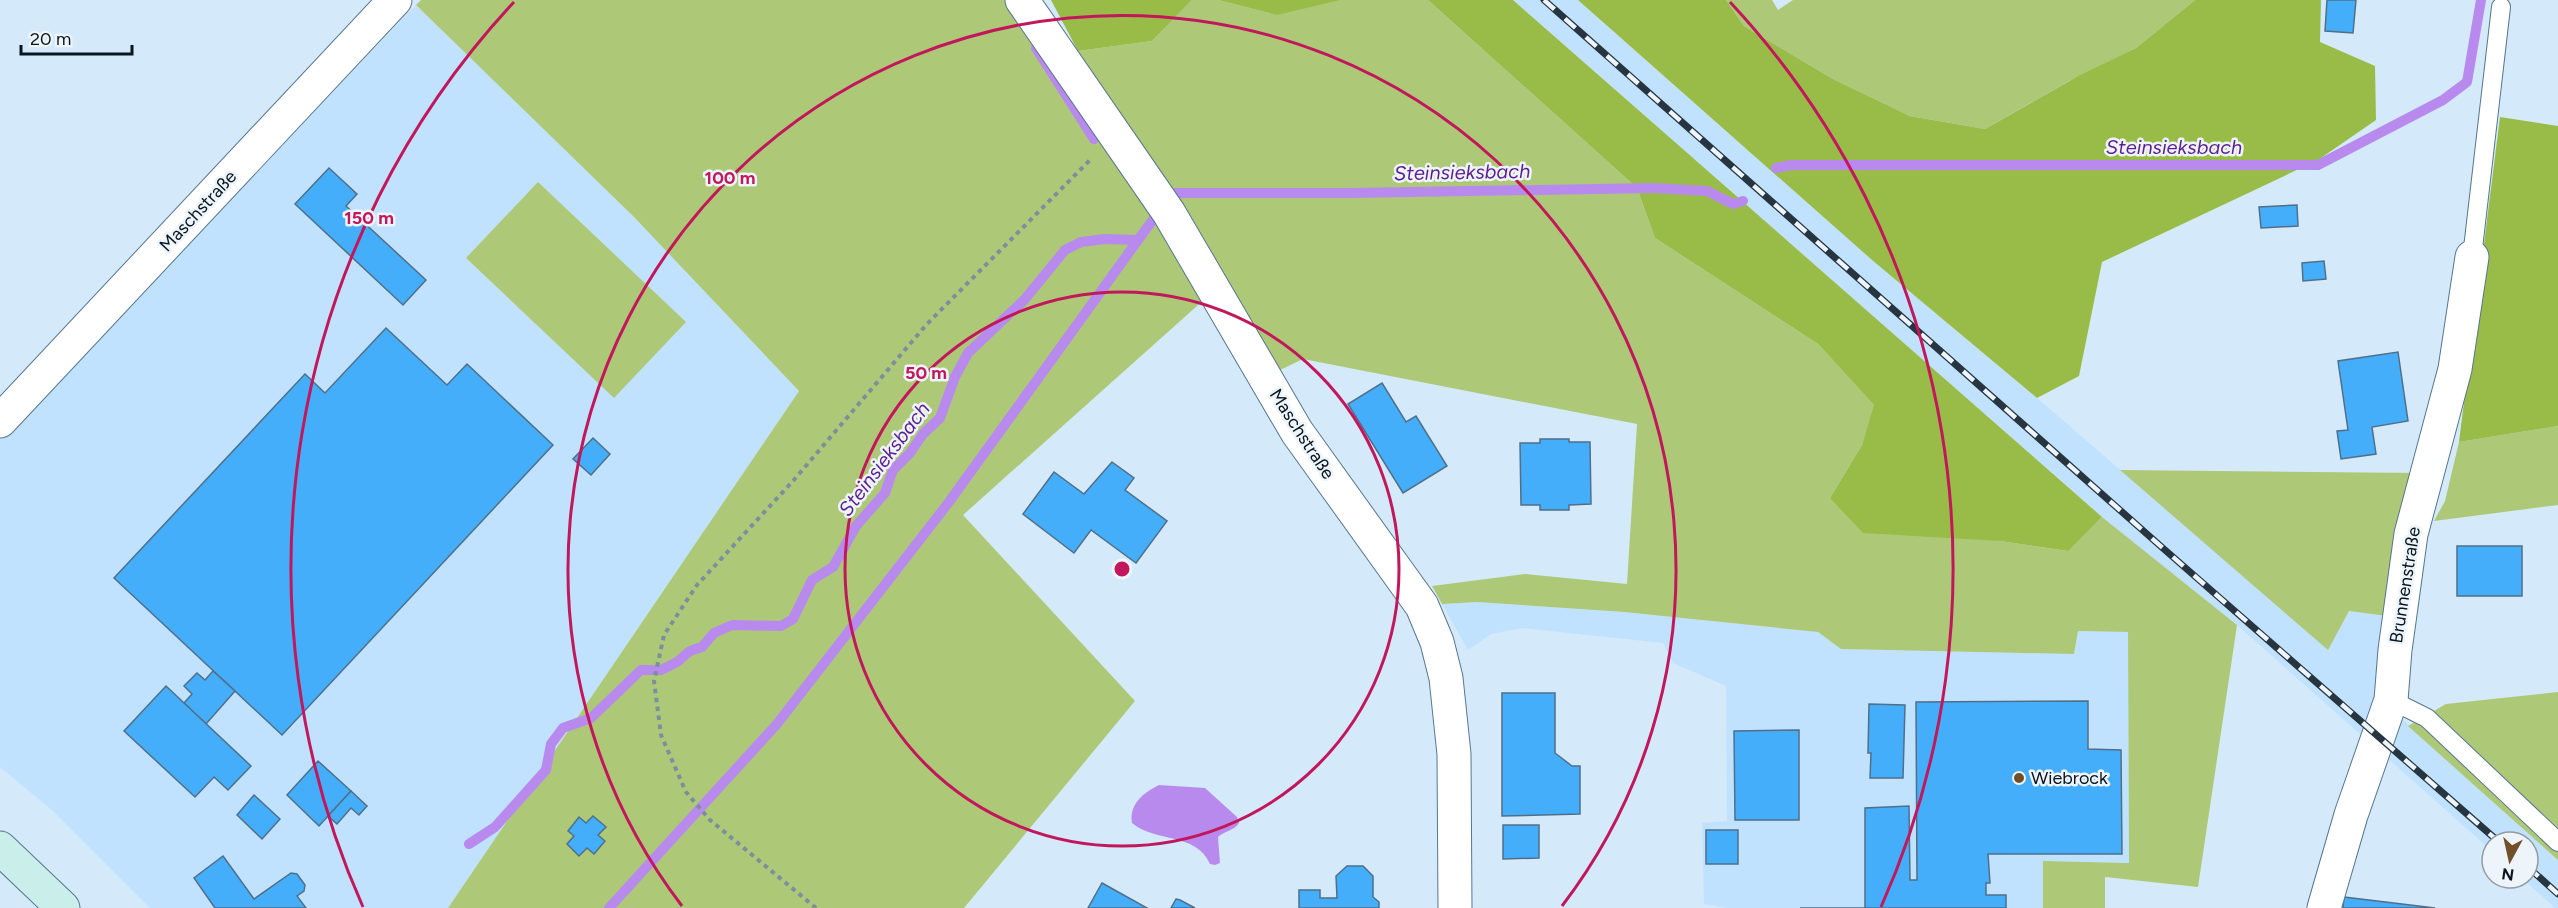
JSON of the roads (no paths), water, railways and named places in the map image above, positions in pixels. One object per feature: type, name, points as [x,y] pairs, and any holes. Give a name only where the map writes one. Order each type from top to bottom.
[{"type":"main road","points":[[0,848],[63,908]]},
{"type":"street","name":"Maschstraße","points":[[0,421],[395,0]]},
{"type":"street","name":"Maschstraße","points":[[1022,0],[1169,213],[1297,432],[1422,606],[1437,642],[1448,689],[1454,753],[1455,908]]},
{"type":"street","name":"Brunnenstraße","points":[[2324,908],[2351,815],[2391,700],[2395,650],[2411,534],[2455,369],[2472,257]]},
{"type":"lane","points":[[2472,257],[2501,8]]},
{"type":"lane","points":[[2391,700],[2427,718],[2558,842]]},
{"type":"waterway","name":"Steinsieksbach","points":[[1776,168],[1791,165],[2318,165],[2443,100],[2467,82],[2481,0]]},
{"type":"waterway","points":[[1036,48],[1094,139]]},
{"type":"waterway","name":"Steinsieksbach","points":[[1176,193],[1352,193],[1654,188],[1707,191],[1733,204],[1743,201]]},
{"type":"waterway","name":"Steinsieksbach","points":[[469,844],[495,827],[546,770],[551,744],[563,728],[591,718],[641,670],[661,670],[677,662],[690,651],[702,647],[714,633],[732,625],[781,626],[793,619],[812,580],[833,567],[856,526],[885,493],[893,470],[910,453],[923,434],[940,418],[955,377],[968,353],[1025,299],[1065,250],[1081,242],[1105,239],[1138,240],[1155,217]]},
{"type":"waterway","name":"Steinsieksbach","points":[[609,908],[777,724],[949,502],[1138,240]]},
{"type":"railway","points":[[1544,0],[2165,550],[2485,830]]},
{"type":"railway","points":[[2540,878],[2558,894]]},
{"type":"place","name":"Wiebrock","points":[[2019,778]]}]
